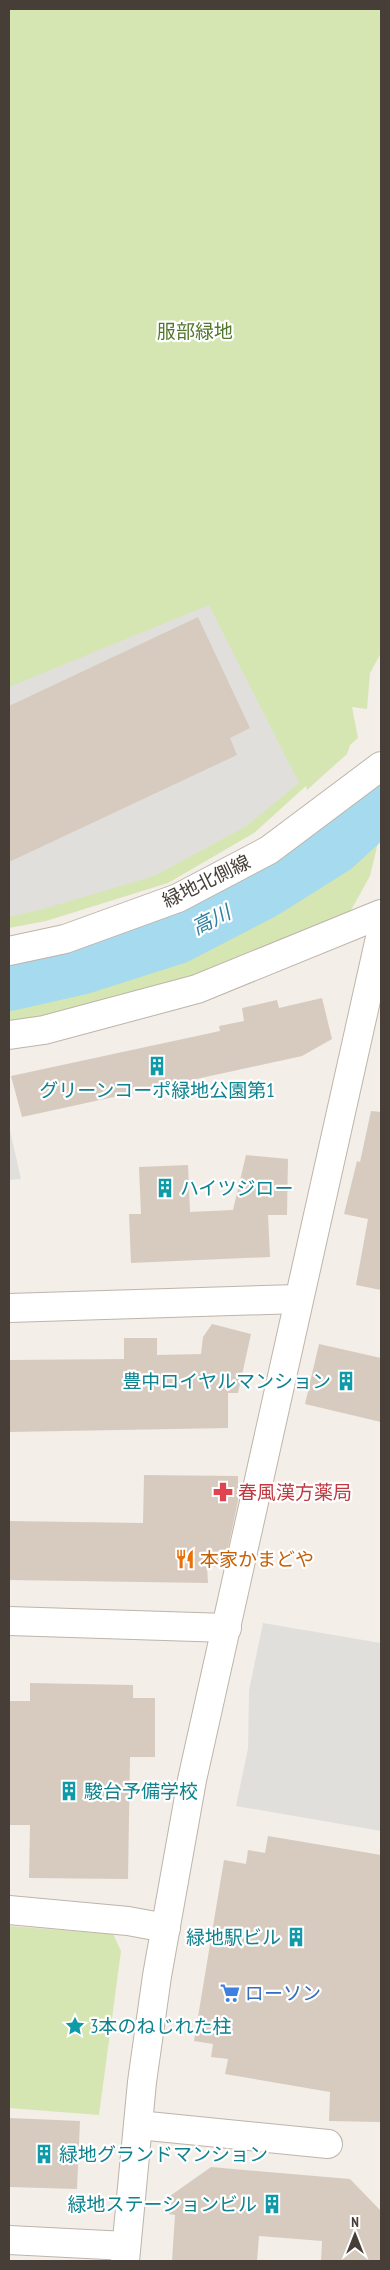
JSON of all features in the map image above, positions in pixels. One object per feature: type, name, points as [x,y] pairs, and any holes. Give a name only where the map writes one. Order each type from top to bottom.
[{"type":"street","name":"緑地北側線","points":[[9,951],[65,939],[178,898],[269,850],[381,766]]},
{"type":"street","points":[[9,1036],[44,1030],[197,989],[381,914]]},
{"type":"street","points":[[9,2240],[125,2253],[138,2125],[157,1976],[192,1780],[381,933]]},
{"type":"street","points":[[9,1308],[298,1300]]},
{"type":"street","points":[[9,1621],[227,1628]]},
{"type":"street","points":[[9,1910],[128,1922],[166,1928]]},
{"type":"street","points":[[138,2125],[328,2144]]},
{"type":"green space","name":"服部緑地","points":[[9,9],[381,9],[381,653],[370,673],[367,709],[352,707],[358,738],[350,745],[347,754],[307,790],[306,786],[254,833],[168,883],[46,921],[9,928]]},
{"type":"green space","points":[[372,825],[380,834],[370,876],[350,912],[193,978],[40,1020],[9,1024],[9,995],[83,979],[180,946],[270,899],[342,854]]},
{"type":"green space","points":[[9,1926],[113,1934],[121,1951],[99,2115],[9,2108]]},
{"type":"shaded area","points":[[209,605],[299,783],[245,827],[154,876],[43,909],[9,917],[9,687]]},
{"type":"shaded area","points":[[9,1126],[21,1179],[9,1180]]},
{"type":"shaded area","points":[[263,1623],[381,1643],[381,1831],[236,1806],[248,1748],[249,1690]]},
{"type":"building","points":[[198,617],[250,728],[230,738],[237,755],[9,862],[9,706]]},
{"type":"building","name":"グリーンコーポ緑地公園第1","points":[[322,998],[332,1039],[302,1056],[22,1117],[11,1076],[220,1031],[219,1026],[244,1021],[242,1008],[277,1000],[279,1008]]},
{"type":"building","points":[[371,1111],[381,1112],[381,1290],[356,1285],[368,1219],[344,1214],[357,1161],[360,1162]]},
{"type":"building","name":"ハイツジロー","points":[[246,1155],[288,1159],[287,1215],[268,1215],[270,1257],[131,1263],[129,1214],[141,1214],[139,1167],[188,1165],[190,1212],[233,1210]]},
{"type":"building","points":[[212,1324],[251,1334],[238,1393],[228,1393],[228,1428],[9,1432],[9,1360],[124,1359],[124,1338],[157,1338],[157,1355],[201,1354],[203,1337]]},
{"type":"building","name":"豊中ロイヤルマンション","points":[[319,1344],[381,1358],[381,1422],[305,1404]]},
{"type":"building","points":[[144,1475],[238,1476],[238,1501],[229,1544],[222,1567],[207,1566],[208,1583],[9,1580],[9,1521],[143,1523]]},
{"type":"building","name":"駿台予備学校","points":[[30,1683],[133,1685],[133,1698],[155,1698],[155,1757],[130,1757],[128,1879],[29,1878],[30,1825],[9,1825],[9,1701],[30,1701]]},
{"type":"building","name":"緑地駅ビル","points":[[268,1836],[381,1855],[381,2122],[329,2121],[330,2092],[225,2074],[228,2059],[211,2057],[213,2044],[194,2041],[224,1860],[246,1864],[248,1850],[265,1853]]},
{"type":"building","name":"緑地グランドマンション","points":[[9,2118],[80,2121],[77,2189],[9,2187]]},
{"type":"building","name":"緑地ステーションビル","points":[[211,2167],[350,2179],[381,2211],[381,2261],[321,2261],[322,2241],[259,2236],[257,2261],[172,2261],[175,2215],[169,2214],[170,2196]]},
{"type":"waterway","name":"高川","points":[[9,984],[80,968],[177,937],[264,892],[334,848],[369,816],[381,796]]},
{"type":"place","name":"グリーンコーポ緑地公園第1","points":[[157,1066]]},
{"type":"place","name":"ハイツジロー","points":[[165,1188]]},
{"type":"place","name":"豊中ロイヤルマンション","points":[[346,1381]]},
{"type":"place","name":"春風漢方薬局","points":[[223,1492]]},
{"type":"place","name":"本家かまどや","points":[[185,1559]]},
{"type":"place","name":"駿台予備学校","points":[[69,1791]]},
{"type":"place","name":"緑地駅ビル","points":[[296,1937]]},
{"type":"place","name":"ローソン","points":[[230,1993]]},
{"type":"place","name":"3本のねじれた柱","points":[[75,2026]]},
{"type":"place","name":"緑地グランドマンション","points":[[44,2154]]},
{"type":"place","name":"緑地ステーションビル","points":[[272,2204]]}]
